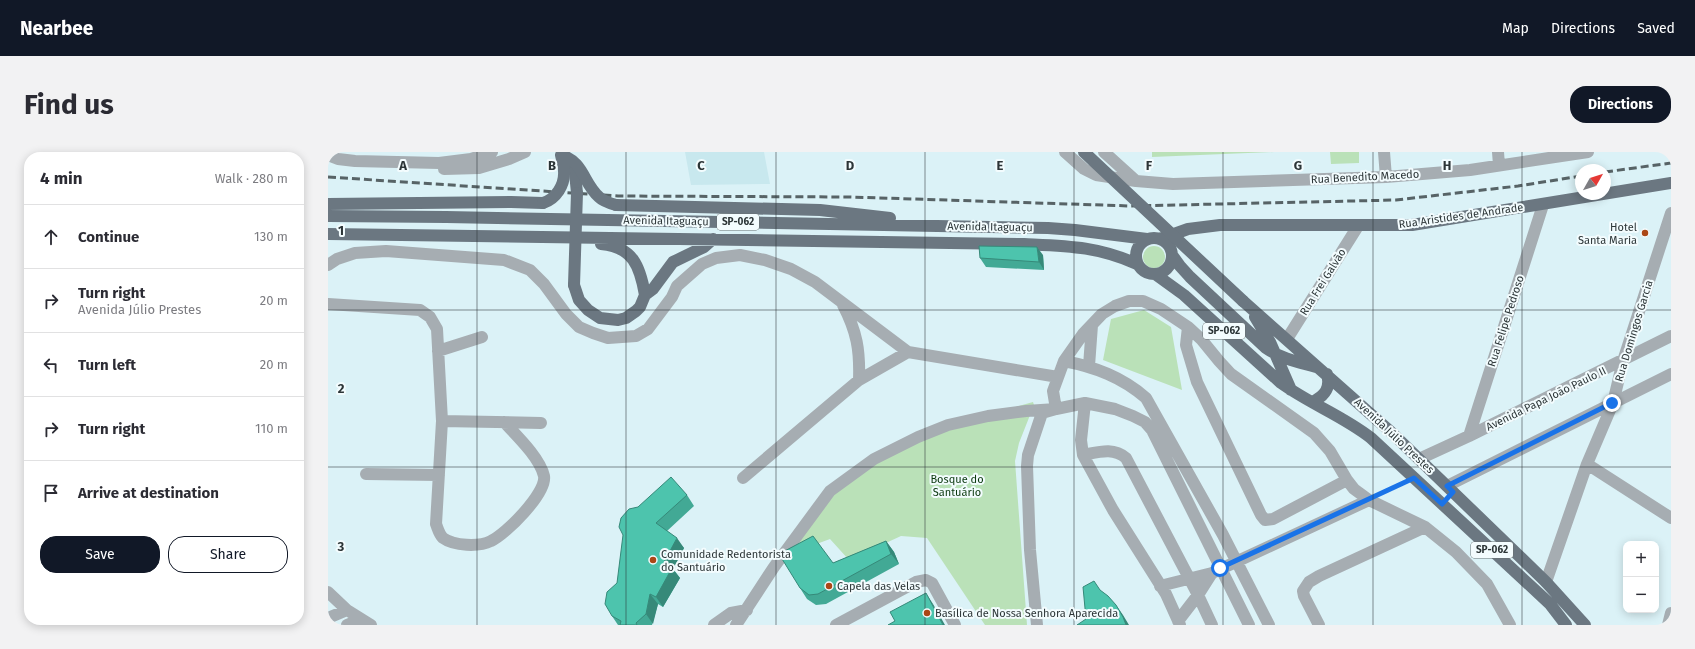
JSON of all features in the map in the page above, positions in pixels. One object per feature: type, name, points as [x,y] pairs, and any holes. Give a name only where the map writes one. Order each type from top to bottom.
[{"type":"main road","name":"Avenida Júlio Prestes","points":[[1084,152],[1246,304],[1323,371],[1419,459],[1546,582],[1585,625]]},
{"type":"main road","points":[[328,204],[543,203],[554,197],[562,184],[564,173],[558,153]]},
{"type":"main road","points":[[558,153],[570,158],[578,166],[599,197],[616,205],[820,210],[890,218],[907,225]]},
{"type":"main road","points":[[558,153],[572,166],[576,182],[574,285],[579,300],[588,310],[600,318],[618,320],[626,318],[640,307],[645,295],[653,289],[674,262],[704,247],[713,239]]},
{"type":"main road","name":"Rua Aristides de Andrade","points":[[1160,239],[1198,227],[1220,225],[1412,225],[1543,205],[1671,183]]},
{"type":"main road","name":"Avenida Itaguaçu","points":[[328,216],[1055,228],[1147,240]]},
{"type":"main road","points":[[446,217],[449,235]]},
{"type":"main road","points":[[1155,274],[1166,270],[1170,266],[1173,241],[1178,233]]},
{"type":"main road","name":"Avenida Itaguaçu","points":[[328,234],[1076,246],[1111,254],[1138,264]]},
{"type":"main road","points":[[581,237],[595,244],[614,245],[629,255],[639,269],[645,295]]},
{"type":"main road","name":"SP-062","points":[[1147,240],[1160,239],[1168,245],[1172,252]]},
{"type":"main road","points":[[1138,264],[1136,252],[1142,242],[1147,240]]},
{"type":"main road","name":"Avenida Júlio Prestes","points":[[1172,252],[1180,266],[1190,277],[1266,348],[1276,355],[1323,371]]},
{"type":"main road","name":"SP-062","points":[[1138,264],[1145,272],[1155,274]]},
{"type":"main road","name":"Avenida Júlio Prestes","points":[[1155,274],[1184,294],[1281,383],[1360,430],[1550,604],[1566,625]]},
{"type":"main road","points":[[1246,304],[1267,335],[1291,390]]},
{"type":"main road","points":[[1312,402],[1322,396],[1327,389],[1329,380],[1323,371]]},
{"type":"main road","points":[[1442,504],[1450,489]]},
{"type":"main road","points":[[1550,604],[1560,625]]},
{"type":"street","points":[[328,155],[338,159],[355,161],[391,160],[439,163],[471,159],[492,152]]},
{"type":"street","points":[[391,160],[443,169],[479,168],[525,152]]},
{"type":"street","points":[[1064,152],[1080,166],[1091,173],[1136,181]]},
{"type":"street","points":[[1104,152],[1136,181]]},
{"type":"street","points":[[1384,152],[1386,177]]},
{"type":"street","points":[[1498,152],[1499,165]]},
{"type":"street","name":"Rua Benedito Macedo","points":[[1136,181],[1173,184],[1386,177],[1499,165],[1563,154],[1588,152]]},
{"type":"street","name":"Rua Felipe Pedroso","points":[[1469,436],[1543,205]]},
{"type":"street","name":"Rua Domingos Garcia","points":[[1546,582],[1587,464],[1612,403],[1623,361],[1671,213]]},
{"type":"street","name":"Rua Frei Galvão","points":[[1287,339],[1358,226]]},
{"type":"street","points":[[328,265],[337,259],[355,253],[386,251],[504,260],[530,270],[544,284],[566,314],[579,327],[608,338],[636,336],[648,329],[672,297],[678,286],[702,264],[716,258],[740,255],[791,269],[815,282],[841,300],[908,352],[1058,377]]},
{"type":"street","points":[[841,300],[852,323],[859,354],[859,380]]},
{"type":"street","points":[[1056,409],[1053,391],[1064,361],[1083,334],[1102,314],[1115,306],[1129,301],[1143,301],[1161,309],[1188,327],[1201,339],[1230,374],[1314,433],[1324,442],[1354,489],[1369,500],[1425,527],[1456,552],[1487,584],[1510,625]]},
{"type":"street","points":[[328,304],[420,310],[430,317],[437,329],[442,421],[436,524],[438,531],[444,538],[455,543],[480,544],[489,542],[500,536],[512,526],[536,497],[542,487],[544,478],[541,467],[532,454],[504,422]]},
{"type":"street","points":[[1089,366],[1092,325]]},
{"type":"street","points":[[1188,327],[1186,345],[1197,382],[1261,515],[1265,520],[1273,519],[1347,480]]},
{"type":"street","points":[[438,351],[482,336]]},
{"type":"street","name":"Avenida Papa João Paulo II","points":[[1419,459],[1623,361],[1671,336]]},
{"type":"street","points":[[743,478],[859,380],[908,352]]},
{"type":"street","points":[[1064,361],[1089,366],[1121,379],[1133,386],[1146,398],[1237,561],[1269,625]]},
{"type":"street","points":[[1450,489],[1612,403],[1671,374]]},
{"type":"street","points":[[1133,416],[1146,398]]},
{"type":"street","points":[[1085,403],[1081,440],[1083,455],[1113,510],[1160,586],[1179,623],[1216,571]]},
{"type":"street","points":[[1037,625],[1030,550],[1027,466],[1028,455],[1042,413],[1085,403],[1115,409],[1133,416],[1145,422],[1152,430],[1216,571],[1249,625]]},
{"type":"street","points":[[736,625],[774,567],[830,491],[874,459],[948,425],[988,416],[1026,410],[1056,409]]},
{"type":"street","points":[[442,421],[541,423]]},
{"type":"street","points":[[1083,455],[1112,451],[1120,453],[1126,458],[1198,595],[1212,625]]},
{"type":"street","points":[[1587,464],[1671,518]]},
{"type":"street","points":[[366,474],[439,475]]},
{"type":"street","points":[[1160,586],[1216,571],[1369,500]]},
{"type":"street","points":[[1319,625],[1304,596],[1304,591],[1309,582],[1425,527]]},
{"type":"street","points":[[836,625],[916,582],[926,580],[932,583],[955,625]]},
{"type":"street","points":[[328,592],[347,610],[366,622]]},
{"type":"street","points":[[328,618],[347,610]]},
{"type":"street","points":[[714,625],[731,613],[746,610]]},
{"type":"street","points":[[1668,625],[1671,613]]},
{"type":"street","points":[[347,625],[366,622]]},
{"type":"path","points":[[1369,500],[1414,478]]},
{"type":"shaded area","points":[[685,152],[764,152],[770,184],[691,185]]},
{"type":"green space","points":[[1152,152],[1274,152],[1152,157]]},
{"type":"green space","points":[[1330,152],[1359,152],[1359,163],[1331,164]]},
{"type":"green space","points":[[1154,246],[1162,249],[1165,257],[1162,265],[1154,268],[1146,265],[1143,257],[1146,249]]},
{"type":"green space","points":[[1144,310],[1171,327],[1182,390],[1103,360],[1111,319]]},
{"type":"green space","name":"Bosque do Santuário","points":[[1033,402],[1034,405],[1019,443],[1015,461],[1027,625],[985,625],[927,538],[901,536],[849,560],[830,539],[776,559],[842,476],[919,434]]},
{"type":"building","points":[[979,246],[1037,247],[1039,262],[980,258]]},
{"type":"building","name":"Comunidade Redentorista do Santuário","points":[[671,477],[687,495],[656,523],[677,538],[664,562],[672,568],[656,597],[650,594],[646,614],[636,623],[637,625],[620,625],[621,621],[612,616],[605,604],[607,592],[617,583],[623,535],[619,527],[621,518],[629,509],[638,507]]},
{"type":"building","points":[[813,536],[833,563],[886,541],[891,554],[818,594],[809,595],[800,588],[779,554]]},
{"type":"building","points":[[1094,581],[1100,590],[1116,605],[1126,625],[1077,625],[1086,619],[1083,587]]},
{"type":"building","points":[[926,593],[943,625],[888,625],[895,621],[890,612]]},
{"type":"railway","points":[[1611,171],[1671,163]]},
{"type":"railway","points":[[328,177],[618,196],[851,197],[1131,206],[1396,200],[1518,186],[1575,177]]},
{"type":"place","name":"Hotel Santa Maria","points":[[1645,233]]},
{"type":"place","name":"Comunidade Redentorista do Santuário","points":[[653,560]]},
{"type":"place","name":"Capela das Velas","points":[[829,586]]},
{"type":"place","name":"Basílica de Nossa Senhora Aparecida","points":[[927,613]]},
{"type":"route","points":[[1220,568],[1414,478],[1442,504],[1453,492],[1447,486],[1612,403]]}]
